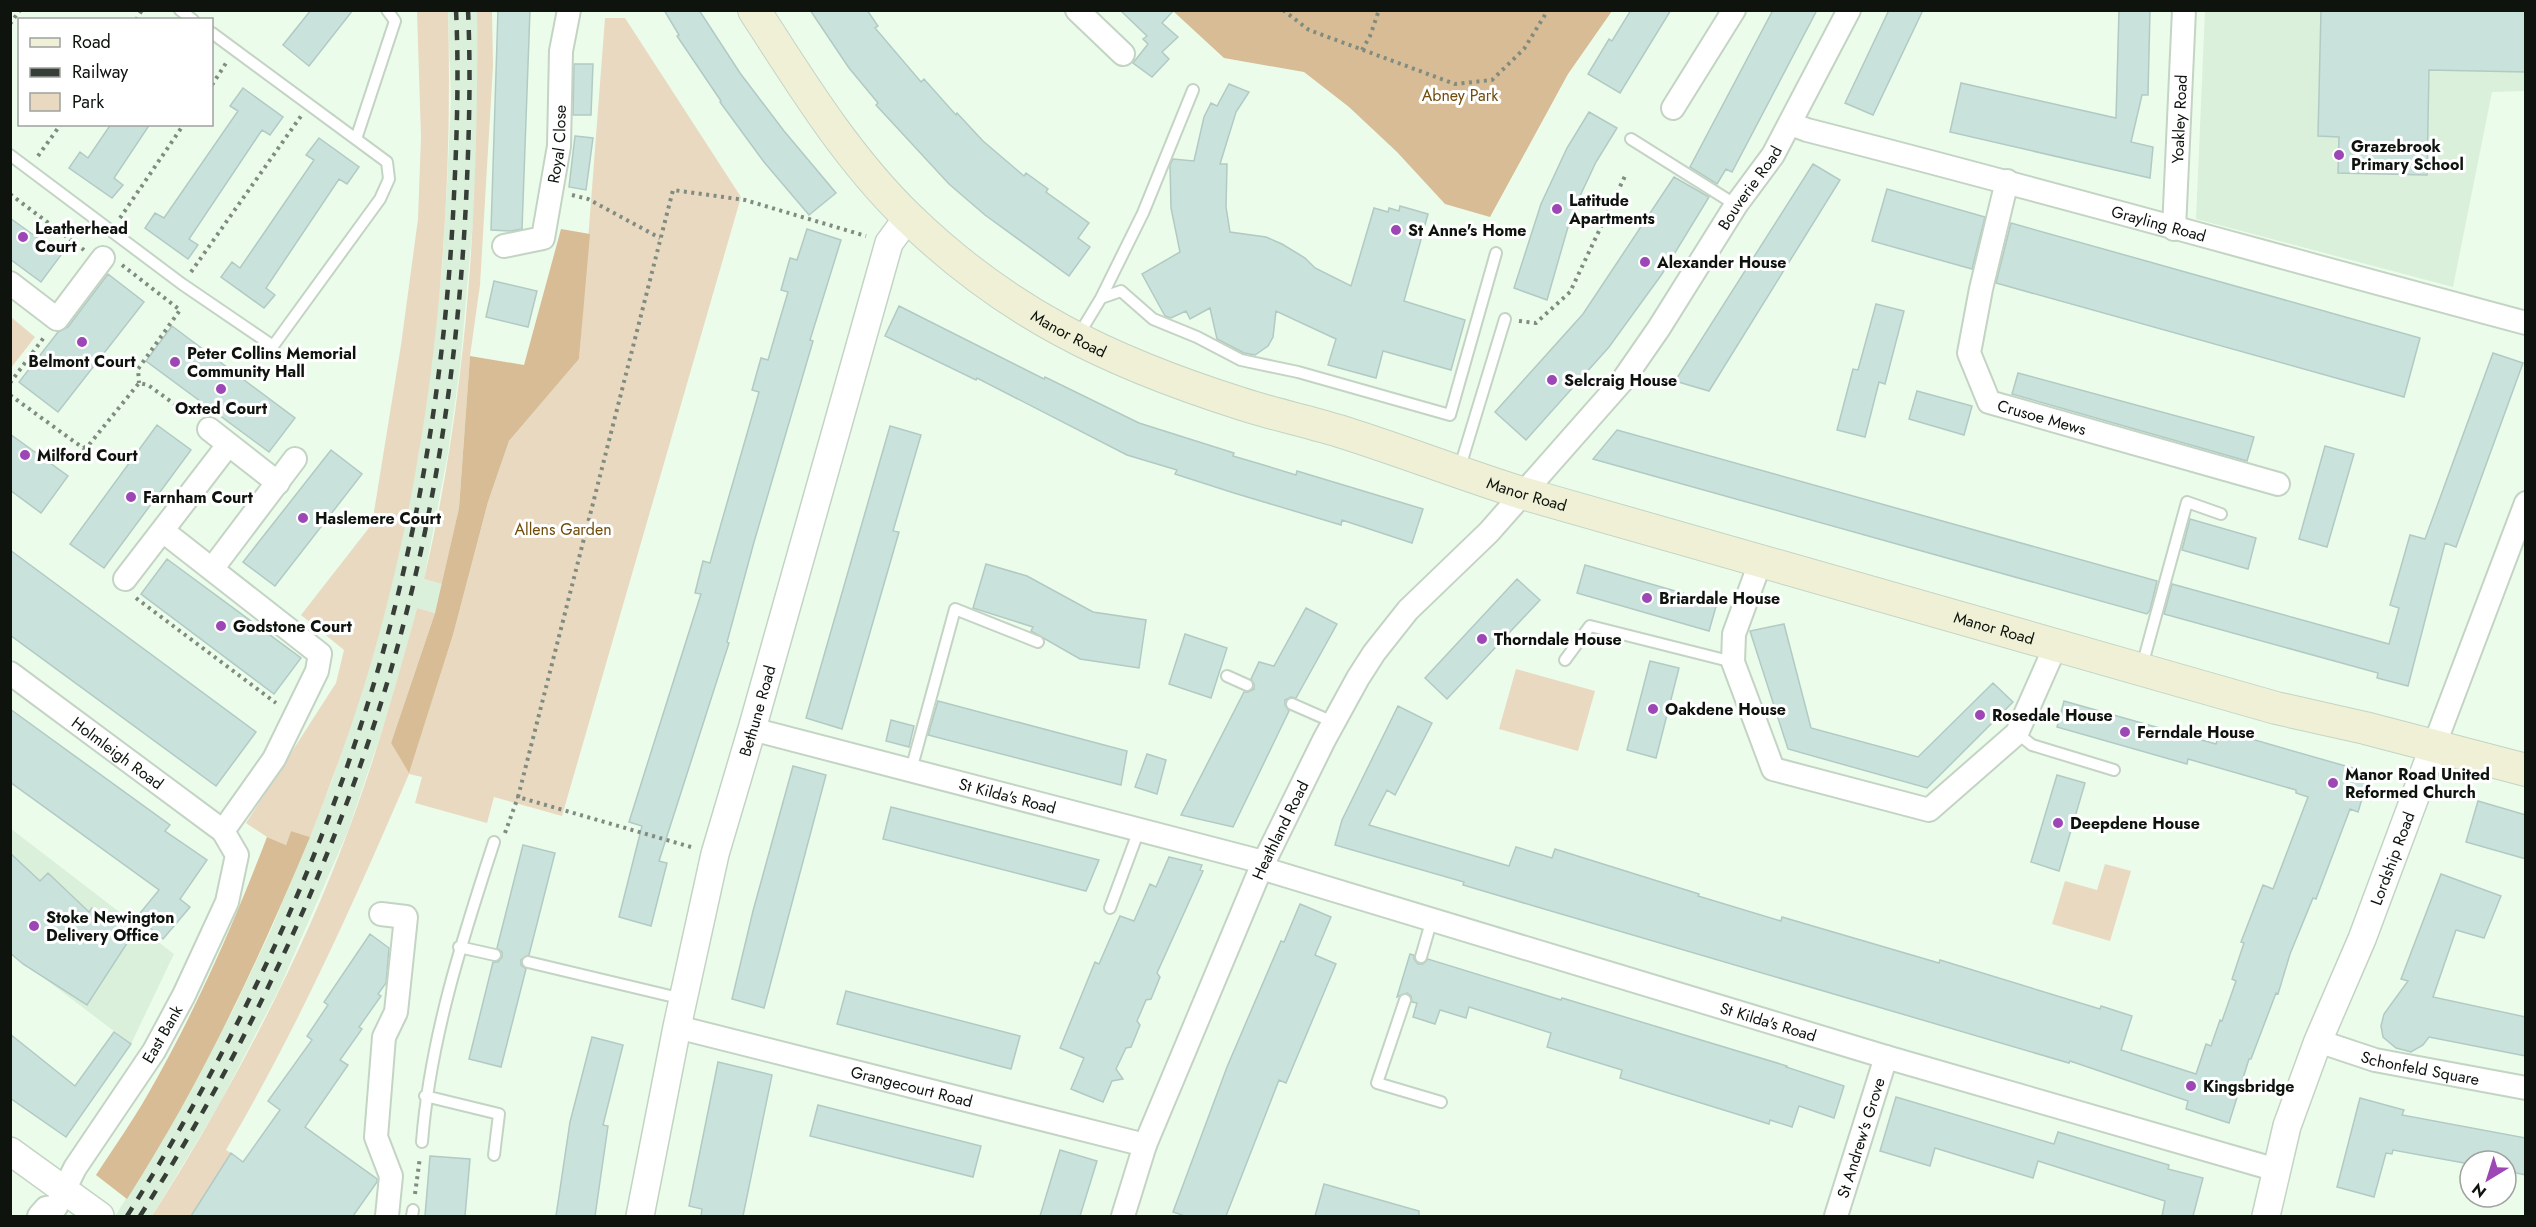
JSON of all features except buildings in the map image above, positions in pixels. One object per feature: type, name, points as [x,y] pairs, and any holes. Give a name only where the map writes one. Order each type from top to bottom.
[{"type":"main road","name":"Manor Road","points":[[754,10],[808,94],[858,163],[908,217],[996,291],[1054,328],[1155,374],[1239,403],[1340,432],[1459,474],[1522,493],[2276,708],[2365,728],[2526,770]]},
{"type":"street","name":"Royal Close","points":[[504,246],[543,238],[559,147],[561,51],[568,10]]},
{"type":"street","points":[[1077,10],[1123,54]]},
{"type":"street","points":[[1673,108],[1734,10]]},
{"type":"street","name":"Bouverie Road","points":[[1522,493],[1623,380],[1659,328],[1736,205],[1773,155],[1849,10]]},
{"type":"street","name":"Yoakley Road","points":[[2174,229],[2184,10]]},
{"type":"street","name":"Grayling Road","points":[[1791,124],[2526,323]]},
{"type":"street","name":"Crusoe Mews","points":[[2007,181],[1981,289],[1969,353],[1989,402],[2278,484]]},
{"type":"street","name":"Bethune Road","points":[[640,1216],[677,1027],[715,854],[889,243],[908,217]]},
{"type":"street","points":[[10,284],[54,323],[102,260]]},
{"type":"street","points":[[200,423],[278,483]]},
{"type":"street","points":[[125,579],[228,444]]},
{"type":"street","points":[[212,569],[295,459]]},
{"type":"street","name":"Heathland Road","points":[[1123,1216],[1145,1145],[1262,865],[1333,722],[1374,653],[1408,610],[1489,532],[1522,493]]},
{"type":"street","name":"Lordship Road","points":[[2266,1216],[2287,1126],[2318,1041],[2362,939],[2526,503]]},
{"type":"street","points":[[163,531],[320,654],[317,671],[274,759],[223,831]]},
{"type":"street","points":[[1761,560],[1734,634],[1733,662],[1773,769],[1929,810],[2017,733],[2056,645]]},
{"type":"street","name":"Holmleigh Road","points":[[10,673],[223,831]]},
{"type":"street","name":"St Kilda's Road","points":[[752,729],[1139,830],[1262,865],[1886,1057],[2277,1170]]},
{"type":"street","name":"East Bank","points":[[53,1205],[75,1168],[154,1051],[184,995],[227,902],[237,855],[223,831]]},
{"type":"street","points":[[381,914],[406,917],[396,1012],[384,1037],[376,1137],[391,1176],[387,1216]]},
{"type":"street","name":"Grangecourt Road","points":[[677,1027],[1145,1145]]},
{"type":"street","name":"Schonfeld Square","points":[[2318,1041],[2375,1060],[2526,1088]]},
{"type":"street","name":"St Andrew's Grove","points":[[1836,1216],[1886,1057]]},
{"type":"street","points":[[10,1151],[53,1205],[100,1216]]},
{"type":"lane","points":[[356,139],[395,21],[387,10]]},
{"type":"lane","points":[[10,155],[182,284],[273,346],[380,199],[389,178],[387,162],[213,34]]},
{"type":"lane","points":[[1076,339],[1101,298],[1143,213],[1193,90]]},
{"type":"lane","points":[[1631,140],[1736,205]]},
{"type":"lane","points":[[1101,298],[1121,291],[1153,319],[1197,337],[1241,360],[1298,372],[1450,415],[1496,253]]},
{"type":"lane","points":[[1459,474],[1505,319]]},
{"type":"lane","points":[[2141,669],[2187,502],[2221,514]]},
{"type":"lane","points":[[911,770],[955,609],[1038,642]]},
{"type":"lane","points":[[1565,660],[1590,626],[1733,662]]},
{"type":"lane","points":[[1227,676],[1247,685]]},
{"type":"lane","points":[[1292,704],[1333,722]]},
{"type":"lane","points":[[2017,733],[2032,745],[2114,770]]},
{"type":"lane","points":[[1110,908],[1139,830]]},
{"type":"lane","points":[[422,1142],[426,1096],[459,947],[494,842]]},
{"type":"lane","points":[[1420,957],[1432,919]]},
{"type":"lane","points":[[459,947],[495,955]]},
{"type":"lane","points":[[528,962],[683,999]]},
{"type":"lane","points":[[1406,999],[1377,1083],[1441,1102]]},
{"type":"lane","points":[[426,1096],[499,1114],[494,1155]]},
{"type":"path","points":[[10,24],[20,10]]},
{"type":"path","points":[[1283,10],[1309,30],[1455,84],[1492,80],[1524,49],[1548,10]]},
{"type":"path","points":[[1362,50],[1370,36],[1379,10]]},
{"type":"path","points":[[213,84],[235,51]]},
{"type":"path","points":[[182,284],[309,104]]},
{"type":"path","points":[[29,169],[60,126]]},
{"type":"path","points":[[111,231],[183,126]]},
{"type":"path","points":[[1505,319],[1536,323],[1570,292],[1626,174]]},
{"type":"path","points":[[494,842],[507,830],[518,797],[673,190],[745,200],[862,235]]},
{"type":"path","points":[[552,191],[588,199],[660,238]]},
{"type":"path","points":[[10,194],[102,260],[106,254],[180,309],[138,369],[139,383],[88,446],[83,448],[10,395]]},
{"type":"path","points":[[10,383],[54,323]]},
{"type":"path","points":[[139,383],[148,385],[200,423]]},
{"type":"path","points":[[125,579],[120,586],[295,719]]},
{"type":"path","points":[[518,797],[715,854]]},
{"type":"path","points":[[413,1213],[422,1142]]},
{"type":"shaded area","points":[[448,11],[477,11],[478,95],[476,187],[460,367],[448,453],[424,579],[442,584],[435,613],[417,608],[393,698],[348,831],[279,989],[219,1105],[152,1216],[115,1216],[164,1138],[233,1010],[271,930],[332,781],[374,653],[400,548],[419,453],[431,366],[442,270],[447,187],[451,99]]},
{"type":"shaded area","name":"Grazebrook Primary School","points":[[2205,11],[2525,11],[2525,91],[2492,92],[2453,287],[2196,219]]},
{"type":"shaded area","points":[[10,828],[174,954],[131,1044],[11,953]]},
{"type":"green space","points":[[417,11],[448,11],[449,92],[443,254],[425,415],[394,575],[360,699],[310,837],[291,831],[286,845],[267,837],[246,823],[336,683],[344,650],[301,615],[372,524],[401,345],[418,219],[421,137]]},
{"type":"green space","points":[[477,11],[492,11],[493,66],[480,285],[470,356],[459,508],[442,584],[424,579],[451,439],[468,297],[476,154]]},
{"type":"green space","name":"Abney Park","points":[[1173,11],[1612,11],[1568,74],[1490,217],[1445,204],[1397,152],[1349,107],[1304,72],[1224,58]]},
{"type":"green space","name":"Allens Garden","points":[[605,18],[625,18],[741,197],[562,816],[494,797],[487,823],[415,803],[422,777],[409,774],[324,965],[277,1058],[226,1150],[231,1153],[191,1216],[152,1216],[208,1124],[261,1027],[330,879],[368,774],[417,608],[435,613],[391,743],[409,772],[453,635],[488,502],[509,441],[579,359]]},
{"type":"green space","points":[[561,229],[590,234],[579,359],[509,441],[488,502],[453,635],[409,773],[391,743],[435,613],[459,508],[470,356],[524,365]]},
{"type":"green space","points":[[11,317],[35,337],[10,368]]},
{"type":"green space","points":[[1516,669],[1595,691],[1578,751],[1499,729]]},
{"type":"green space","points":[[291,831],[310,837],[270,930],[203,1067],[154,1156],[127,1199],[96,1175],[142,1104],[182,1032],[227,936],[267,837],[286,845]]},
{"type":"green space","points":[[2105,864],[2131,871],[2110,941],[2052,924],[2065,881],[2097,890]]},
{"type":"railway","points":[[127,1216],[196,1100],[259,979],[287,918],[338,792],[380,663],[397,598],[425,465],[444,330],[456,149],[456,10]]},
{"type":"railway","points":[[140,1216],[209,1101],[241,1042],[299,921],[325,860],[371,734],[409,604],[424,538],[447,404],[462,269],[468,154],[468,10]]},
{"type":"place","name":"Grazebrook Primary School","points":[[2339,155]]},
{"type":"place","name":"Latitude Apartments","points":[[1557,209]]},
{"type":"place","name":"St Anne's Home","points":[[1396,230]]},
{"type":"place","name":"Leatherhead Court","points":[[23,237]]},
{"type":"place","name":"Alexander House","points":[[1645,262]]},
{"type":"place","name":"Belmont Court","points":[[82,342]]},
{"type":"place","name":"Peter Collins Memorial Community Hall","points":[[175,362]]},
{"type":"place","name":"Selcraig House","points":[[1552,380]]},
{"type":"place","name":"Oxted Court","points":[[221,389]]},
{"type":"place","name":"Milford Court","points":[[25,455]]},
{"type":"place","name":"Farnham Court","points":[[131,497]]},
{"type":"place","name":"Haslemere Court","points":[[303,518]]},
{"type":"place","name":"Briardale House","points":[[1647,598]]},
{"type":"place","name":"Godstone Court","points":[[221,626]]},
{"type":"place","name":"Thorndale House","points":[[1482,639]]},
{"type":"place","name":"Oakdene House","points":[[1653,709]]},
{"type":"place","name":"Rosedale House","points":[[1980,715]]},
{"type":"place","name":"Ferndale House","points":[[2125,732]]},
{"type":"place","name":"Manor Road United Reformed Church","points":[[2333,783]]},
{"type":"place","name":"Deepdene House","points":[[2058,823]]},
{"type":"place","name":"Stoke Newington Delivery Office","points":[[34,926]]},
{"type":"place","name":"Kingsbridge","points":[[2191,1086]]}]
